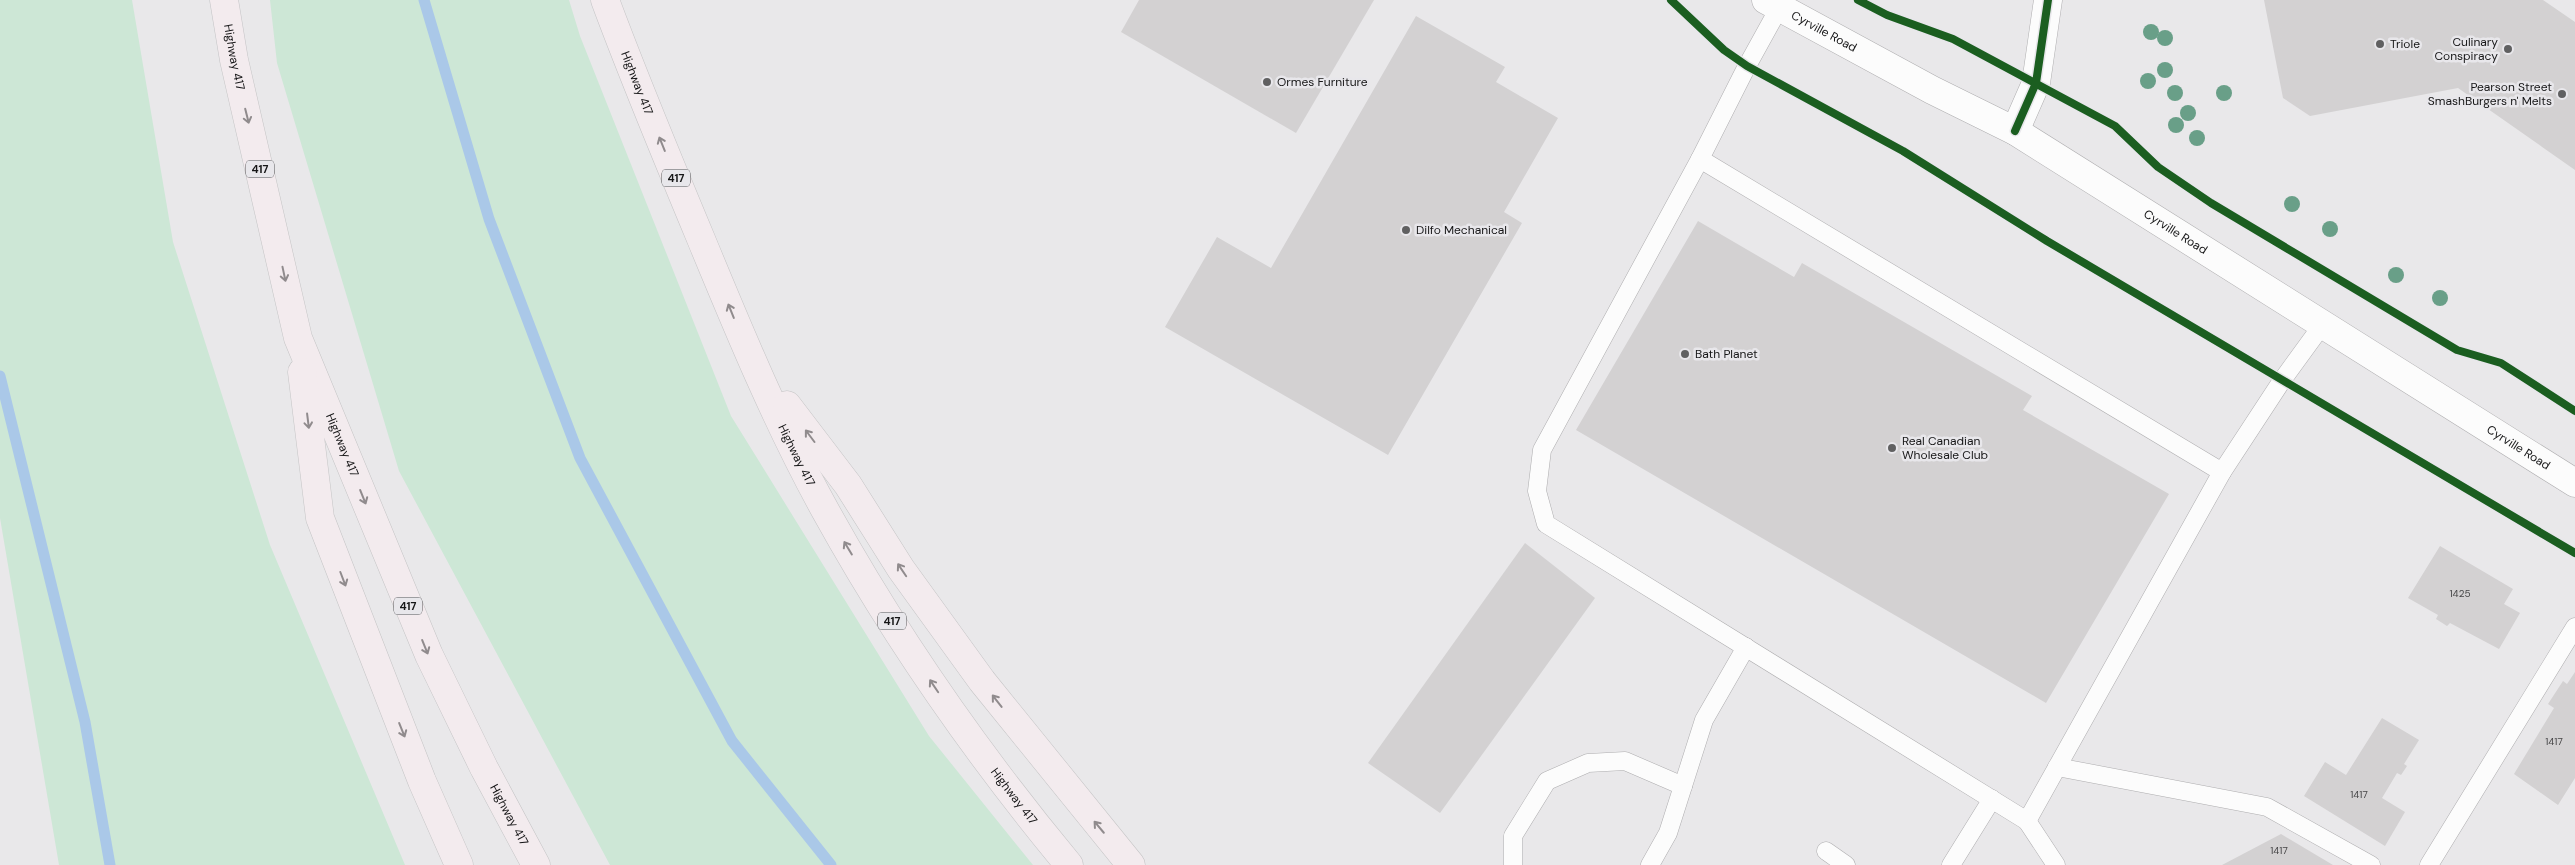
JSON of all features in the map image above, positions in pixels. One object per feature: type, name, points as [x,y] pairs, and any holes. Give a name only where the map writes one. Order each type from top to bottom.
[{"type":"highway","name":"Highway 417","points":[[224,0],[234,60],[298,338],[429,655],[484,768],[536,865]]},
{"type":"highway","name":"Highway 417","points":[[605,0],[627,60],[749,356],[824,509],[884,609],[937,691],[996,772],[1069,865]]},
{"type":"highway","points":[[298,338],[320,518],[422,781],[459,865]]},
{"type":"highway","points":[[749,356],[848,485],[901,569],[982,681],[1130,865]]},
{"type":"main road","points":[[2015,130],[2036,83],[2048,0]]},
{"type":"main road","name":"Cyrville Road","points":[[1772,4],[1932,90],[2015,130],[2575,483]]},
{"type":"lane","points":[[1772,4],[1747,66],[1700,160],[1542,450],[1537,491],[1546,524],[2027,821],[2056,865]]},
{"type":"lane","points":[[1700,160],[2222,472]]},
{"type":"lane","points":[[2027,821],[2222,472],[2283,379],[2323,324]]},
{"type":"lane","points":[[2429,865],[2575,627]]},
{"type":"lane","points":[[1650,865],[1668,833],[1704,720],[1746,648]]},
{"type":"lane","points":[[1513,865],[1513,836],[1547,781],[1588,763],[1625,761],[1683,786]]},
{"type":"lane","points":[[2057,767],[2267,808],[2371,865]]},
{"type":"lane","points":[[1952,865],[1992,799]]},
{"type":"lane","points":[[1826,851],[1846,865]]},
{"type":"green space","points":[[0,0],[132,0],[173,242],[270,545],[405,865],[59,865],[0,518]]},
{"type":"green space","points":[[270,0],[569,0],[580,36],[731,416],[929,736],[1033,865],[610,865],[399,471],[277,63]]},
{"type":"building","name":"Ormes Furniture","points":[[1139,0],[1374,0],[1296,133],[1121,32]]},
{"type":"building","name":"Triole","points":[[2264,0],[2543,0],[2575,22],[2575,170],[2458,88],[2310,116],[2283,98]]},
{"type":"building","name":"Dilfo Mechanical","points":[[1416,16],[1505,67],[1496,82],[1558,118],[1504,212],[1522,223],[1388,455],[1165,327],[1217,237],[1271,268]]},
{"type":"building","name":"Real Canadian Wholesale Club","points":[[1698,221],[1794,277],[1802,263],[2032,396],[2023,410],[2169,494],[2046,703],[1576,430]]},
{"type":"building","points":[[1525,543],[1595,598],[1440,813],[1368,763]]},
{"type":"building","points":[[2440,546],[2513,589],[2504,604],[2520,613],[2499,649],[2450,623],[2447,626],[2436,619],[2438,615],[2408,598]]},
{"type":"building","points":[[2575,672],[2575,778],[2558,805],[2514,774],[2554,708],[2548,704],[2563,681],[2567,684]]},
{"type":"building","points":[[2382,718],[2419,740],[2404,764],[2407,766],[2401,775],[2397,773],[2382,798],[2405,812],[2385,846],[2304,796],[2325,762],[2346,775]]},
{"type":"building","points":[[2281,834],[2333,865],[2222,865]]},
{"type":"waterway","points":[[424,0],[489,219],[580,458],[732,741],[831,865]]},
{"type":"waterway","points":[[0,376],[85,722],[110,865]]},
{"type":"cycle path","points":[[1671,0],[1724,50],[1747,66],[1903,151],[2047,241],[2575,553]]},
{"type":"cycle path","points":[[1858,0],[1887,15],[1953,39],[2115,126],[2158,167],[2211,203],[2457,350],[2501,363],[2575,411]]},
{"type":"cycle path","points":[[2015,131],[2036,83],[2048,0]]},
{"type":"place","name":"Triole","points":[[2380,44]]},
{"type":"place","name":"Culinary Conspiracy","points":[[2508,49]]},
{"type":"place","name":"Ormes Furniture","points":[[1267,82]]},
{"type":"place","name":"Pearson Street SmashBurgers n' Melts","points":[[2562,94]]},
{"type":"place","name":"Dilfo Mechanical","points":[[1406,230]]},
{"type":"place","name":"Bath Planet","points":[[1685,354]]},
{"type":"place","name":"Real Canadian Wholesale Club","points":[[1892,448]]}]
